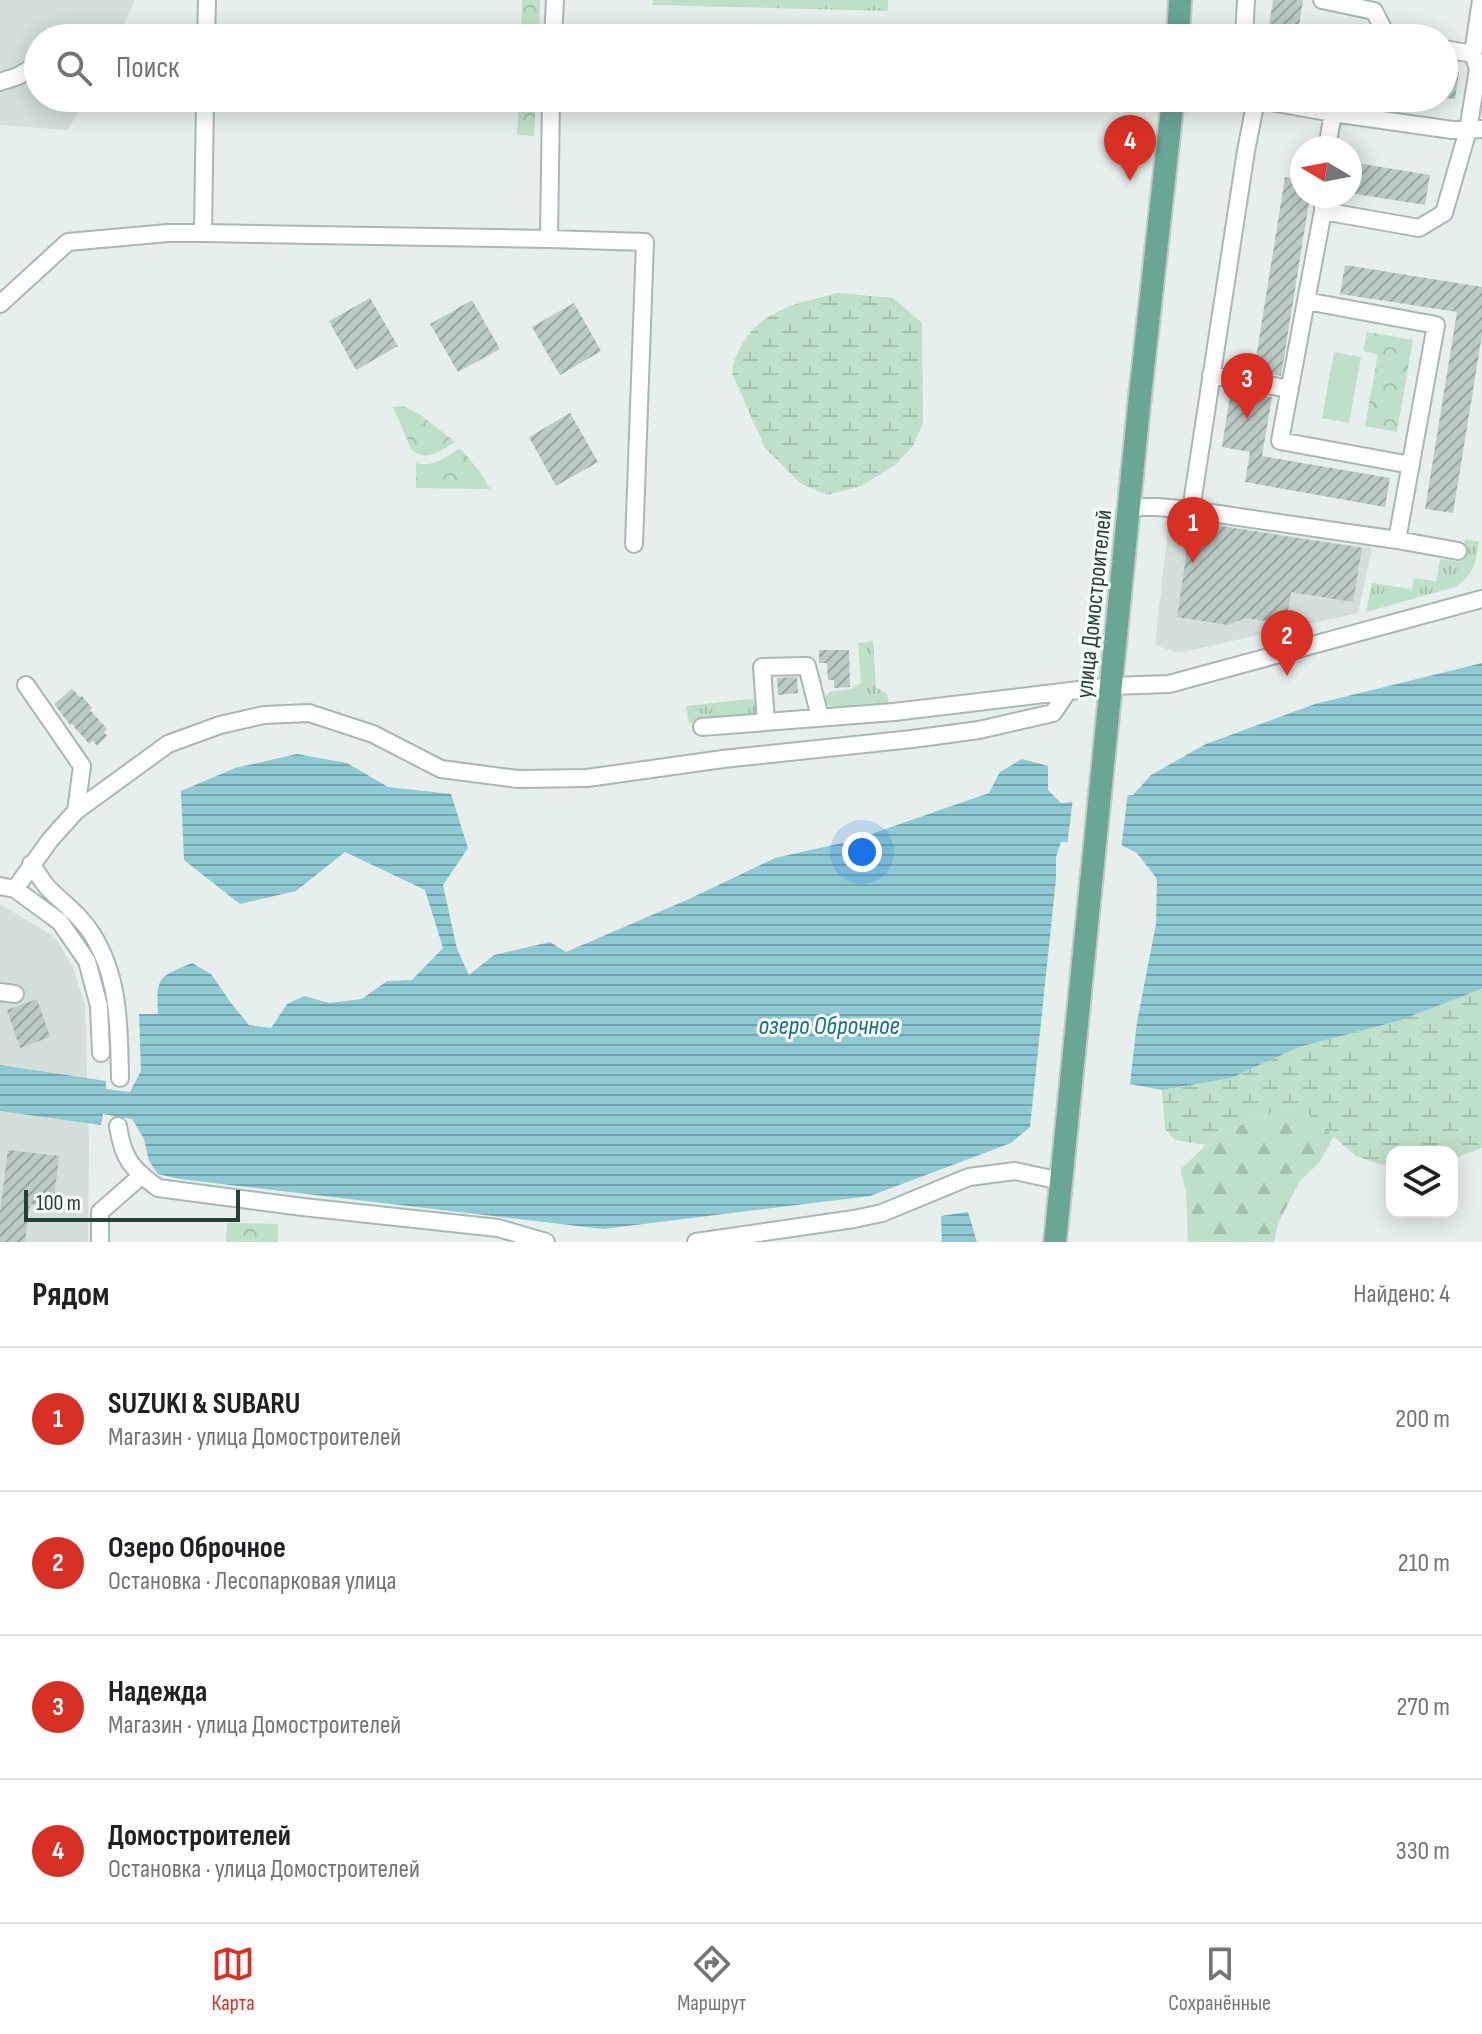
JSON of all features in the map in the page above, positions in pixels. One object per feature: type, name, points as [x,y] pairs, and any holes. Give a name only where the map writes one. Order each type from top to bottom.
[{"type":"main road","points":[[1179,24],[1180,0]]},
{"type":"main road","name":"улица Домостроителей","points":[[1055,1242],[1171,112]]},
{"type":"street","points":[[206,24],[207,0]]},
{"type":"street","points":[[554,24],[555,0]]},
{"type":"street","points":[[1245,24],[1246,0]]},
{"type":"street","points":[[1322,0],[1374,11],[1381,24]]},
{"type":"street","points":[[1339,208],[1419,228],[1444,213],[1475,130],[1478,69],[1473,54],[1481,0]]},
{"type":"street","points":[[1458,51],[1473,54]]},
{"type":"street","points":[[0,82],[24,72]]},
{"type":"street","points":[[203,233],[205,112]]},
{"type":"street","points":[[549,239],[551,112]]},
{"type":"street","points":[[1191,510],[1250,112]]},
{"type":"street","points":[[1327,112],[1452,130],[1475,130]]},
{"type":"street","points":[[1329,136],[1333,113]]},
{"type":"street","points":[[1322,208],[1280,441],[1411,465]]},
{"type":"street","points":[[0,304],[68,242],[168,233],[645,242],[634,544]]},
{"type":"street","points":[[1306,301],[1436,325],[1397,540]]},
{"type":"street","points":[[1211,375],[1290,389]]},
{"type":"street","points":[[1129,507],[1191,510],[1458,551]]},
{"type":"street","points":[[702,727],[894,712],[1112,686],[1169,684],[1482,599]]},
{"type":"street","points":[[766,722],[762,667],[807,666],[820,717]]},
{"type":"street","points":[[26,685],[82,766],[76,811]]},
{"type":"street","points":[[101,1053],[99,1006],[87,961],[60,922],[7,888],[76,811],[168,744],[220,725],[264,715],[309,713],[373,734],[441,769],[518,779],[587,778],[979,730],[1053,713],[1068,691]]},
{"type":"street","points":[[31,864],[47,888],[70,907],[92,934],[111,974],[119,1019],[120,1078]]},
{"type":"street","points":[[118,1126],[126,1158],[141,1176],[158,1188],[498,1228],[546,1242]]},
{"type":"street","points":[[696,1242],[882,1213],[969,1177],[1015,1171],[1061,1181]]},
{"type":"street","points":[[100,1242],[100,1212],[141,1176]]},
{"type":"shaded area","points":[[0,0],[135,0],[124,24],[24,24],[24,112],[78,112],[68,130],[0,125]]},
{"type":"shaded area","points":[[1169,518],[1372,548],[1358,613],[1178,653],[1155,645]]},
{"type":"shaded area","points":[[0,904],[55,937],[73,967],[85,1005],[88,1242],[0,1242]]},
{"type":"green space","points":[[522,0],[540,0],[539,24],[521,24]]},
{"type":"green space","points":[[653,0],[888,0],[888,11],[652,5]]},
{"type":"green space","points":[[518,112],[535,112],[534,136],[517,135]]},
{"type":"green space","points":[[838,293],[893,298],[922,323],[923,423],[913,446],[895,465],[861,486],[827,495],[800,483],[765,448],[732,373],[743,343],[761,322],[784,309]]},
{"type":"green space","points":[[1367,332],[1413,340],[1397,432],[1365,426],[1378,354],[1363,351]]},
{"type":"green space","points":[[1334,352],[1361,357],[1349,423],[1322,418]]},
{"type":"green space","points":[[403,406],[419,414],[455,442],[428,455],[411,449],[393,407]]},
{"type":"green space","points":[[460,448],[490,489],[416,488],[416,463],[434,463]]},
{"type":"green space","points":[[1465,539],[1479,542],[1473,568],[1462,582],[1455,587],[1366,612],[1372,583],[1412,589],[1414,578],[1436,581],[1440,559],[1461,562]]},
{"type":"green space","points":[[873,641],[876,687],[887,694],[889,704],[828,705],[826,695],[853,689],[861,683],[858,643]]},
{"type":"green space","points":[[749,699],[757,704],[753,715],[689,723],[686,706]]},
{"type":"green space","points":[[1482,989],[1482,1148],[1458,1157],[1458,1146],[1386,1146],[1386,1165],[1379,1164],[1356,1156],[1309,1115],[1285,1110],[1258,1115],[1206,1145],[1175,1140],[1165,1129],[1162,1090],[1231,1078],[1299,1047],[1398,1021]]},
{"type":"green space","points":[[1285,1110],[1309,1115],[1334,1136],[1319,1163],[1300,1181],[1278,1223],[1274,1242],[1188,1242],[1186,1190],[1180,1170],[1206,1145],[1258,1115]]},
{"type":"green space","points":[[227,1223],[278,1224],[278,1242],[226,1242]]},
{"type":"water","name":"озеро Оброчное","points":[[1482,663],[1482,989],[1398,1021],[1299,1047],[1231,1078],[1162,1090],[1130,1084],[1137,1022],[1156,924],[1157,879],[1137,853],[1119,844],[1061,842],[1056,857],[1030,1127],[1011,1143],[870,1196],[603,1229],[180,1179],[158,1174],[149,1161],[144,1139],[132,1119],[103,1114],[101,1125],[0,1111],[0,1065],[106,1081],[106,1089],[130,1092],[141,1071],[139,1014],[158,1014],[158,992],[162,980],[192,963],[211,974],[249,1025],[271,1028],[287,1004],[304,996],[329,1003],[362,999],[387,981],[412,980],[443,948],[425,890],[345,852],[296,891],[240,904],[184,860],[181,791],[235,768],[297,754],[347,763],[388,787],[451,794],[468,848],[443,885],[457,949],[469,975],[494,955],[550,942],[566,952],[775,858],[851,841],[989,793],[1000,772],[1022,759],[1048,766],[1048,790],[1061,803],[1133,795],[1151,775],[1206,744],[1315,704]]},
{"type":"water","points":[[968,1212],[977,1242],[942,1242],[941,1216]]},
{"type":"pier","points":[[1128,792],[1121,849],[1067,846],[1073,798]]},
{"type":"building","points":[[1273,0],[1303,0],[1299,24],[1269,24]]},
{"type":"building","points":[[1362,164],[1430,175],[1425,205],[1362,195]]},
{"type":"building","points":[[1285,177],[1290,178],[1290,208],[1308,208],[1281,376],[1254,371]]},
{"type":"building","points":[[1345,265],[1482,287],[1482,335],[1453,513],[1425,509],[1457,312],[1340,294]]},
{"type":"building","points":[[370,298],[398,346],[356,370],[329,321]]},
{"type":"building","points":[[472,300],[500,349],[458,372],[430,324]]},
{"type":"building","points":[[574,303],[601,351],[560,375],[532,327]]},
{"type":"building","points":[[1231,390],[1272,397],[1262,456],[1390,478],[1385,507],[1245,482],[1250,452],[1222,447]]},
{"type":"building","points":[[570,413],[598,462],[556,486],[529,437]]},
{"type":"building","points":[[1189,521],[1362,548],[1353,602],[1291,592],[1286,624],[1245,618],[1228,625],[1177,617]]},
{"type":"building","points":[[819,650],[849,650],[850,687],[834,688],[834,680],[828,680],[827,663],[819,663]]},
{"type":"building","points":[[797,677],[798,693],[778,695],[777,678]]},
{"type":"building","points":[[72,689],[82,696],[107,729],[104,732],[107,736],[97,746],[93,741],[89,744],[54,704]]},
{"type":"building","points":[[37,999],[50,1037],[20,1048],[7,1010]]},
{"type":"building","points":[[8,1150],[59,1156],[53,1207],[30,1204],[25,1242],[0,1242],[0,1212]]},
{"type":"place","name":"Домостроителей","points":[[1130,181]]},
{"type":"place","name":"Надежда","points":[[1247,419]]},
{"type":"place","name":"SUZUKI & SUBARU","points":[[1193,563]]},
{"type":"place","name":"Озеро Оброчное","points":[[1287,676]]}]
